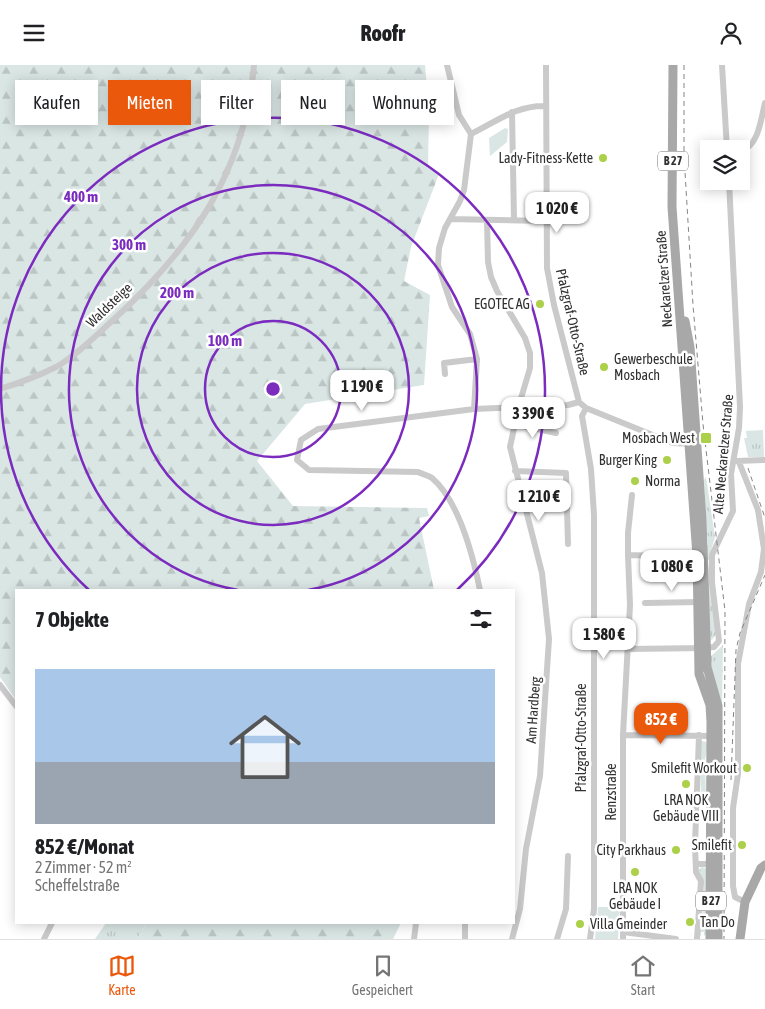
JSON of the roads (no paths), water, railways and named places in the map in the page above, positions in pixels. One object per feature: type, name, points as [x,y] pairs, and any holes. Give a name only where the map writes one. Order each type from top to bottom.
[{"type":"main road","name":"Neckarelzer Straße","points":[[673,65],[672,207],[700,553],[698,648]]},
{"type":"main road","name":"B 27","points":[[700,553],[698,648],[718,707],[715,736],[714,864],[710,939]]},
{"type":"main road","name":"B 27","points":[[714,864],[718,939]]},
{"type":"main road","points":[[740,939],[745,902],[754,884],[764,873]]},
{"type":"street","name":"Waldsteige","points":[[0,389],[37,376],[76,353],[126,308],[204,219],[234,156],[245,121],[254,65]]},
{"type":"street","points":[[447,65],[459,115],[471,134],[464,189],[439,248],[439,273],[452,307],[470,334],[476,359],[474,409]]},
{"type":"street","name":"Pfalzgraf-Otto-Straße","points":[[546,65],[548,275],[579,402]]},
{"type":"street","points":[[722,65],[726,140]]},
{"type":"street","points":[[750,147],[755,139],[765,103]]},
{"type":"street","points":[[471,134],[512,112],[525,108],[546,106]]},
{"type":"street","points":[[512,112],[514,220]]},
{"type":"street","name":"Alte Neckarelzer Straße","points":[[698,648],[716,645],[719,641],[712,562],[713,549],[728,524],[732,511],[730,486],[736,461],[739,428],[741,389],[730,190]]},
{"type":"street","points":[[450,219],[546,221]]},
{"type":"street","name":"Am Hardberg","points":[[487,220],[488,262],[491,277],[497,291],[525,338],[530,353],[530,368],[514,424],[510,447],[514,471],[542,573],[549,639],[540,776],[526,849],[520,909],[512,939]]},
{"type":"street","points":[[445,374],[444,363],[476,359]]},
{"type":"street","points":[[480,589],[468,543],[455,511],[431,478],[418,472],[309,470],[299,464],[297,452],[301,440],[318,429],[474,409],[519,405],[568,405],[579,402],[586,408],[673,443],[692,444]]},
{"type":"street","name":"Pfalzgraf-Otto-Straße","points":[[586,408],[582,415],[591,469],[594,515],[594,909],[590,939]]},
{"type":"street","points":[[514,424],[556,433]]},
{"type":"street","points":[[745,902],[735,897],[733,886],[734,798],[738,774],[738,664],[749,604],[762,571],[764,541],[758,510],[736,461],[765,460]]},
{"type":"street","points":[[514,471],[566,473],[568,544]]},
{"type":"street","name":"Renzstraße","points":[[623,935],[623,735],[628,649],[628,533],[632,495]]},
{"type":"street","points":[[628,555],[700,553]]},
{"type":"street","points":[[645,603],[699,603]]},
{"type":"street","points":[[628,649],[698,648]]},
{"type":"street","points":[[0,685],[15,705]]},
{"type":"street","points":[[623,735],[715,736]]},
{"type":"street","points":[[697,939],[701,881],[696,872],[698,735]]},
{"type":"street","points":[[557,939],[566,909],[568,856]]},
{"type":"street","points":[[696,864],[714,864]]},
{"type":"street","points":[[44,939],[52,924]]},
{"type":"street","points":[[414,939],[416,924]]},
{"type":"street","points":[[465,924],[465,939]]},
{"type":"street","points":[[623,935],[676,939]]},
{"type":"railway","points":[[684,65],[684,155],[693,305],[703,424],[725,611],[724,939]]},
{"type":"railway","points":[[748,468],[765,518]]},
{"type":"railway","points":[[731,780],[736,650],[740,633],[765,575]]},
{"type":"place","name":"Lady-Fitness-Kette","points":[[603,158]]},
{"type":"place","name":"EGOTEC AG","points":[[540,304]]},
{"type":"place","name":"Gewerbeschule Mosbach","points":[[604,367]]},
{"type":"place","name":"Mosbach West","points":[[706,438]]},
{"type":"place","name":"Burger King","points":[[667,460]]},
{"type":"place","name":"Norma","points":[[635,481]]},
{"type":"place","name":"Smilefit Workout","points":[[747,768]]},
{"type":"place","name":"LRA NOK Gebäude VIII","points":[[686,784]]},
{"type":"place","name":"Smilefit","points":[[742,845]]},
{"type":"place","name":"City Parkhaus","points":[[676,850]]},
{"type":"place","name":"LRA NOK Gebäude I","points":[[635,872]]},
{"type":"place","name":"Tan Do","points":[[690,922]]},
{"type":"place","name":"Villa Gmeinder","points":[[580,924]]}]
